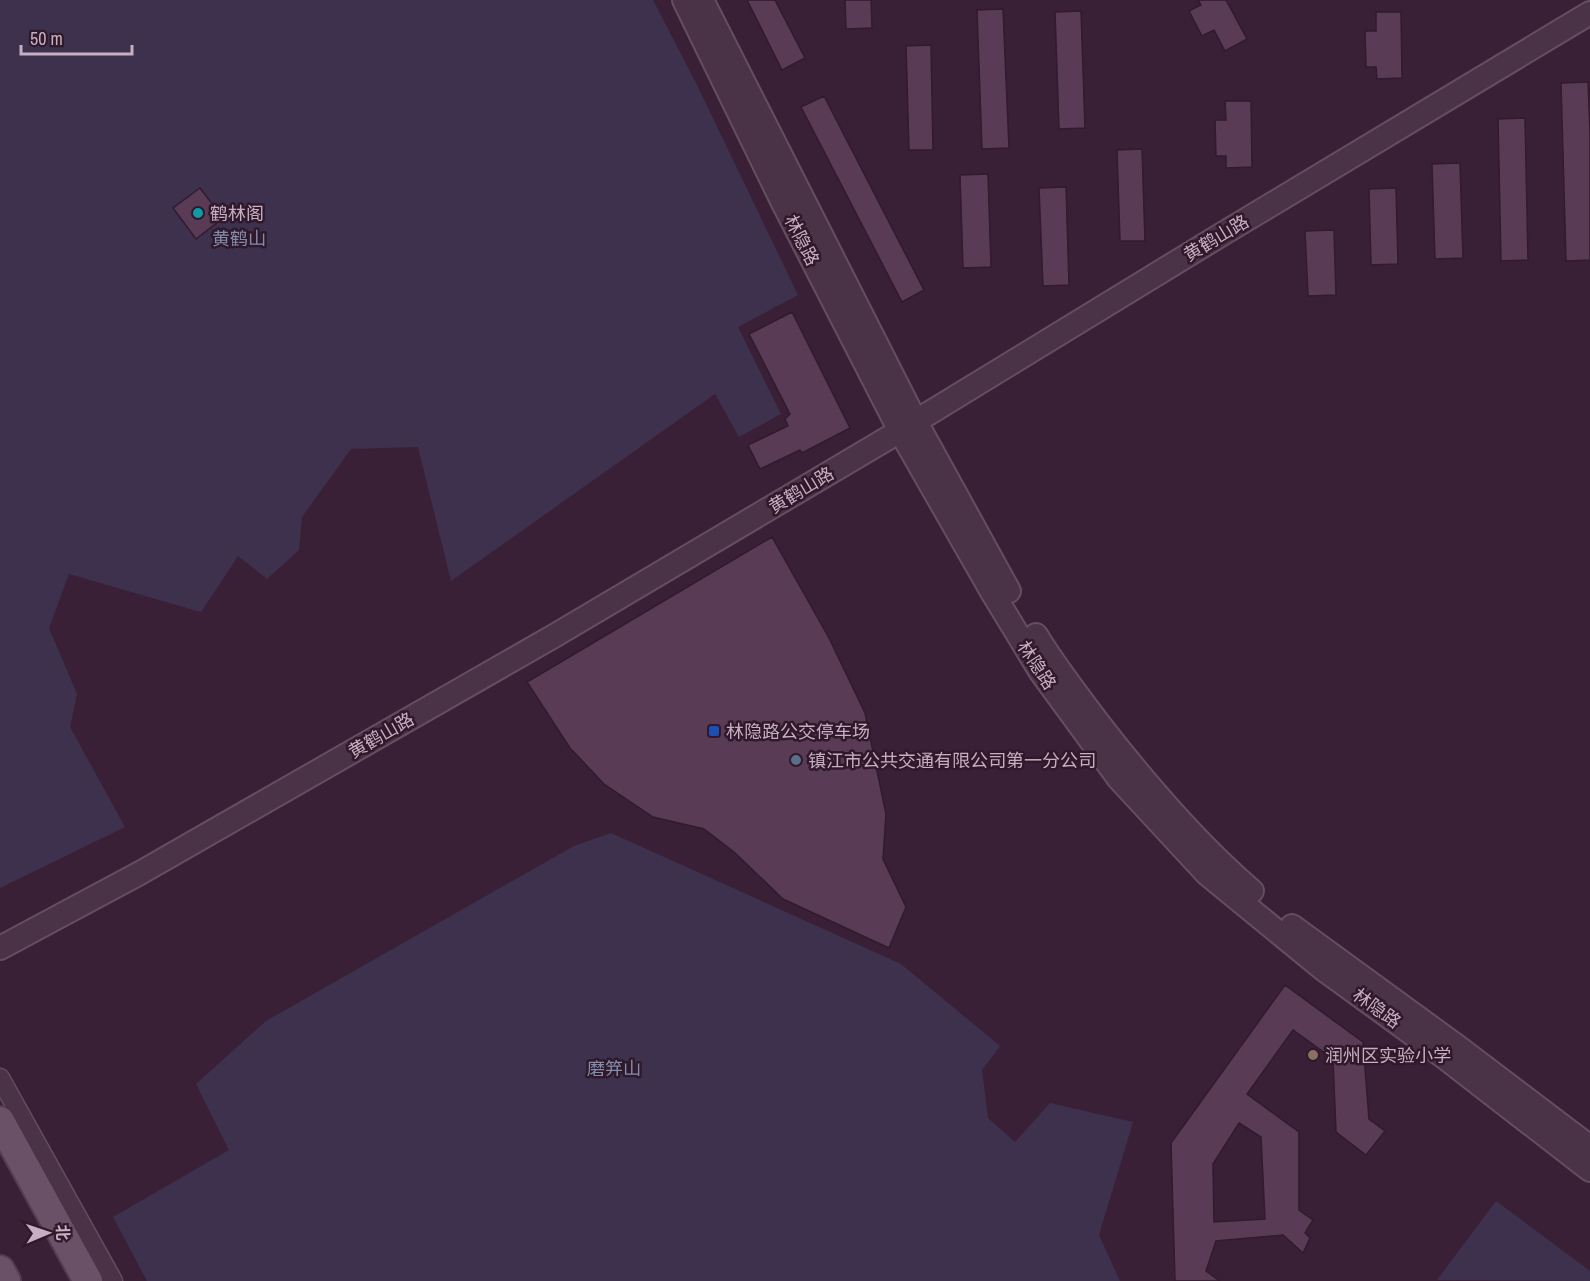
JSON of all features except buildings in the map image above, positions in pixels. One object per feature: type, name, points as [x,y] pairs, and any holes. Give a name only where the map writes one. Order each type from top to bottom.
[{"type":"main road","points":[[0,1121],[88,1281]]},
{"type":"main road","points":[[0,1270],[6,1281]]},
{"type":"street","name":"林隐路","points":[[684,0],[782,201],[908,427],[1051,661],[1133,768],[1218,862],[1287,923],[1458,1047],[1590,1147]]},
{"type":"street","name":"林隐路","points":[[702,0],[908,427],[992,592],[1040,672],[1119,779],[1207,874],[1323,969],[1444,1057],[1590,1170]]},
{"type":"street","name":"黄鹤山路","points":[[0,948],[140,873],[554,636],[908,427],[1224,233],[1590,13]]},
{"type":"street","points":[[0,1078],[113,1281]]},
{"type":"green space","name":"黄鹤山","points":[[0,0],[653,0],[697,85],[798,295],[738,327],[781,414],[739,437],[715,394],[451,581],[418,447],[351,449],[302,517],[299,550],[267,579],[238,556],[201,612],[69,574],[49,628],[77,694],[70,727],[125,827],[0,888]]},
{"type":"green space","name":"磨笄山","points":[[611,833],[901,964],[1000,1046],[982,1070],[988,1118],[1015,1142],[1050,1103],[1133,1122],[1099,1235],[1120,1281],[147,1281],[113,1217],[229,1150],[196,1084],[266,1021],[574,846]]},
{"type":"green space","points":[[1496,1201],[1590,1271],[1590,1281],[1437,1280]]},
{"type":"place","name":"鹤林阁","points":[[198,213]]},
{"type":"place","name":"林隐路公交停车场","points":[[714,731]]},
{"type":"place","name":"镇江市公共交通有限公司第一分公司","points":[[796,760]]},
{"type":"place","name":"润州区实验小学","points":[[1313,1055]]}]
